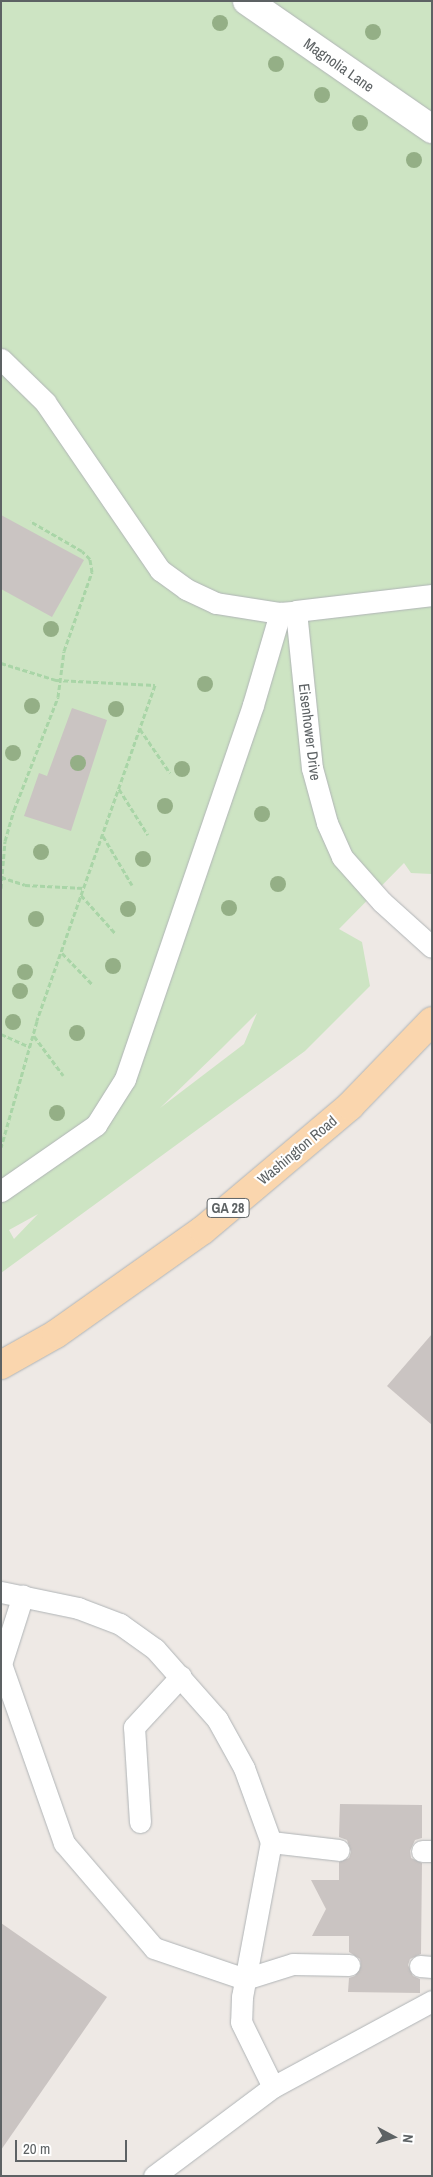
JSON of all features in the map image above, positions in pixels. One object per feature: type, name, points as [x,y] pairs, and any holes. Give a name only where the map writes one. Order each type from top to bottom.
[{"type":"main road","name":"Washington Road","points":[[1,1365],[56,1334],[202,1230],[350,1106],[432,1021]]},
{"type":"street","name":"Magnolia Lane","points":[[247,1],[432,129]]},
{"type":"lane","points":[[1,359],[45,402],[160,570],[186,589],[216,603],[288,612],[432,595]]},
{"type":"lane","points":[[1,1191],[96,1125],[125,1079],[253,705],[288,612]]},
{"type":"lane","name":"Eisenhower Drive","points":[[288,612],[312,768],[327,823],[342,857],[382,902],[432,947]]},
{"type":"lane","points":[[1,1592],[23,1595],[78,1608],[120,1624],[155,1649],[181,1676],[217,1719],[244,1768],[271,1842],[245,1979],[242,2022],[273,2087]]},
{"type":"lane","points":[[23,1595],[1,1664],[64,1843],[154,1948],[245,1979],[293,1964],[349,1965]]},
{"type":"lane","points":[[140,1822],[134,1727],[181,1676]]},
{"type":"lane","points":[[271,1842],[339,1850]]},
{"type":"lane","points":[[154,2176],[273,2087],[432,2001]]},
{"type":"path","points":[[1,888],[5,842],[14,810],[61,680],[68,636],[92,572],[90,559],[69,543],[30,521]]},
{"type":"path","points":[[1,663],[27,673],[61,680],[155,685],[33,1035],[1,1147]]},
{"type":"path","points":[[140,728],[170,773]]},
{"type":"path","points":[[119,788],[148,835]]},
{"type":"path","points":[[102,836],[132,885]]},
{"type":"path","points":[[2,877],[25,885],[84,888]]},
{"type":"path","points":[[82,895],[115,933]]},
{"type":"path","points":[[62,953],[92,984]]},
{"type":"path","points":[[1,1034],[30,1047]]},
{"type":"path","points":[[33,1035],[63,1076]]},
{"type":"green space","points":[[1,1],[432,1],[432,874],[411,873],[404,863],[339,929],[362,942],[370,986],[305,1051],[1,1273]],"holes":[[[257,1013],[244,1044],[160,1108],[222,1048]],[[38,1214],[14,1239],[9,1230]]]},
{"type":"building","points":[[1,515],[84,560],[52,617],[1,589]]},
{"type":"building","points":[[72,708],[107,720],[71,831],[24,816],[39,773],[47,776]]},
{"type":"building","points":[[432,1334],[432,1425],[387,1386]]},
{"type":"building","points":[[340,1804],[422,1805],[422,1838],[415,1840],[410,1851],[411,1858],[422,1863],[421,1954],[410,1959],[408,1965],[413,1976],[420,1979],[420,1993],[348,1992],[349,1978],[355,1976],[361,1966],[360,1959],[349,1952],[349,1936],[312,1936],[326,1909],[311,1880],[339,1880],[339,1862],[349,1858],[351,1852],[347,1840],[339,1837]]},
{"type":"building","points":[[1,1923],[107,1997],[1,2150]]}]
